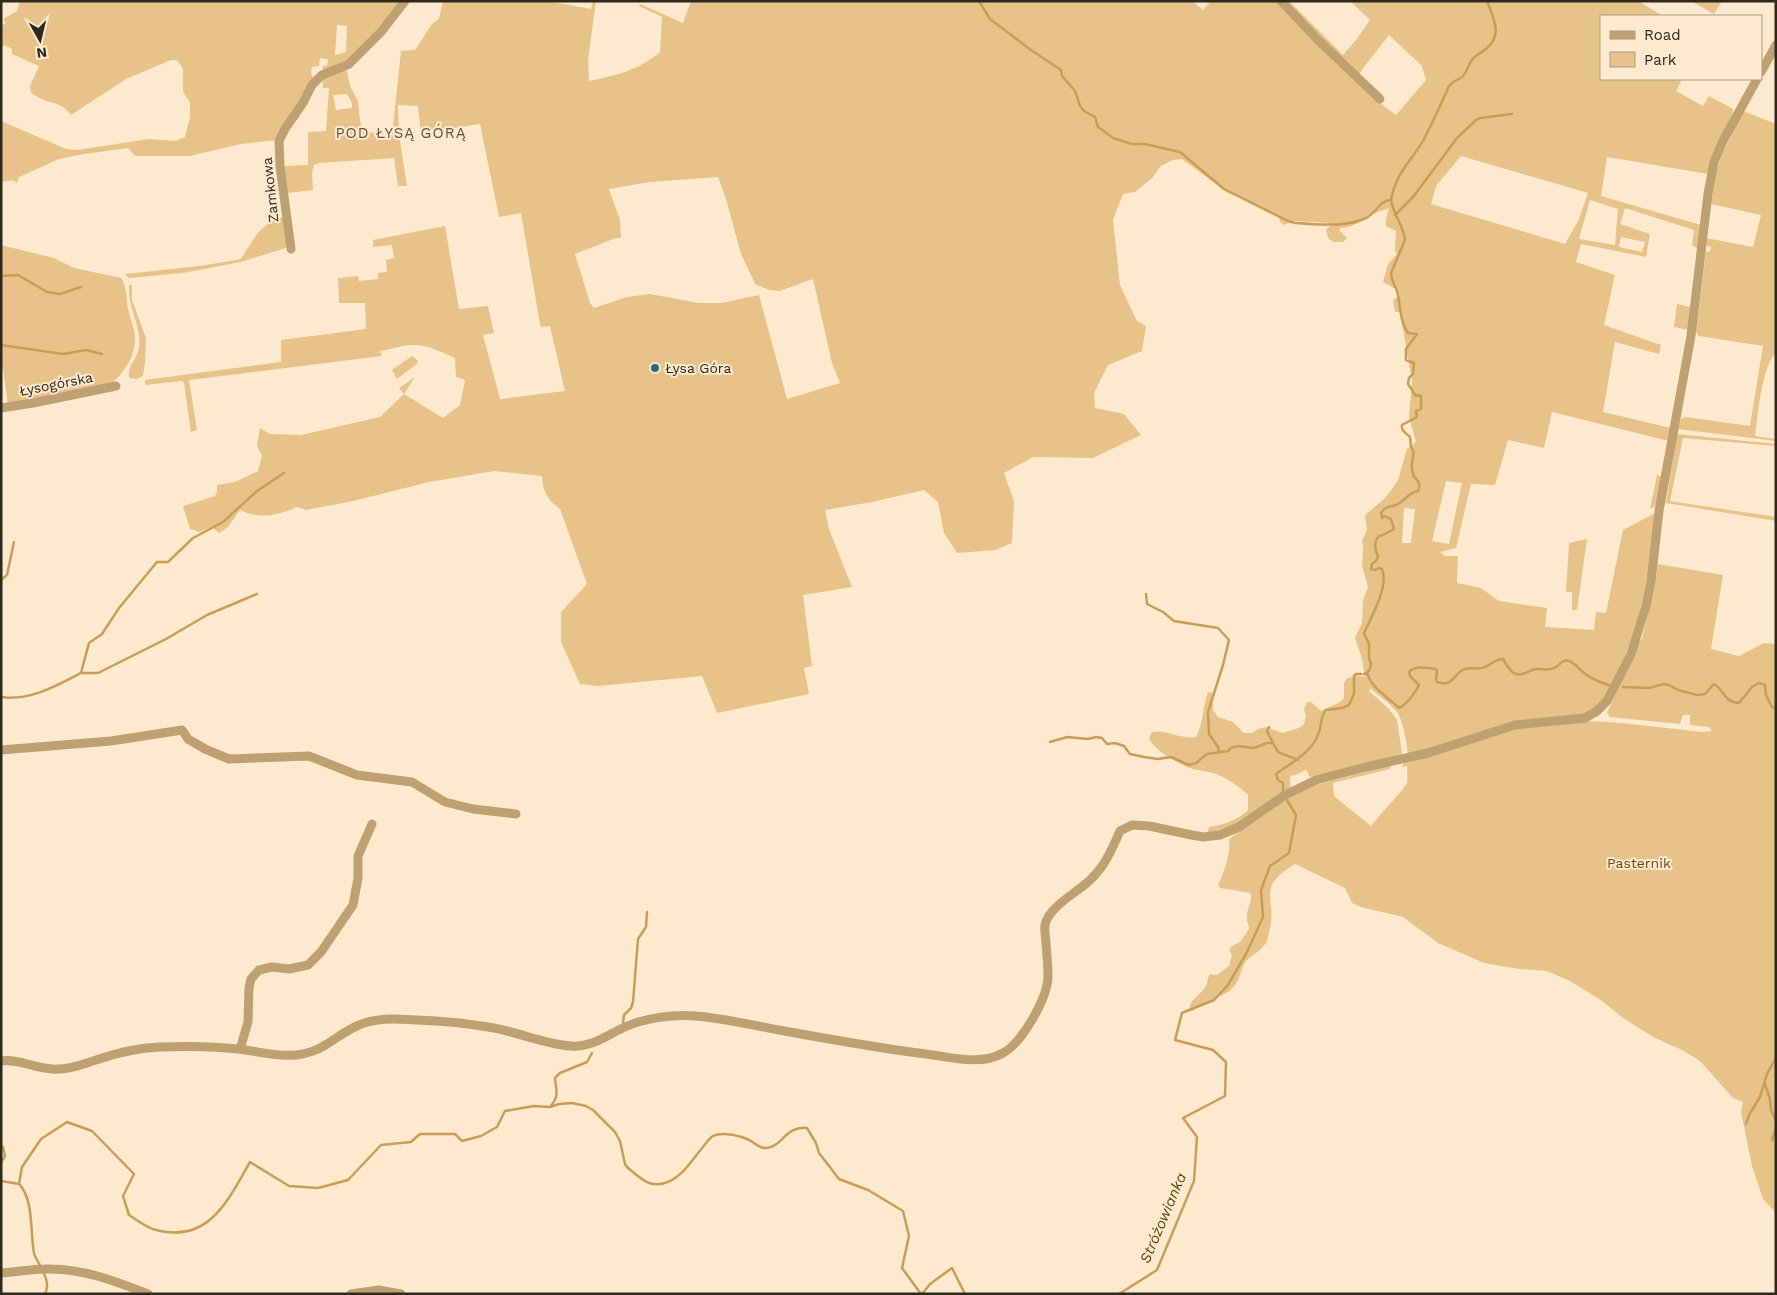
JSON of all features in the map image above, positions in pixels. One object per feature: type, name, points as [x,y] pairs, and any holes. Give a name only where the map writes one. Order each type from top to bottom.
[{"type":"street","name":"Zamkowa","points":[[291,249],[280,166],[279,141],[303,103],[312,84],[322,75],[349,64],[381,32],[405,1]]},
{"type":"street","points":[[1281,1],[1318,40],[1380,99]]},
{"type":"street","points":[[1762,70],[1776,45]]},
{"type":"street","points":[[1,1061],[22,1062],[47,1070],[57,1070],[70,1068],[114,1054],[148,1048],[212,1047],[291,1056],[316,1051],[327,1046],[358,1025],[377,1020],[419,1020],[489,1027],[544,1041],[569,1046],[580,1046],[588,1045],[635,1023],[676,1016],[694,1016],[733,1021],[884,1049],[981,1060],[1006,1052],[1020,1038],[1041,1004],[1048,982],[1048,956],[1044,924],[1054,909],[1091,880],[1097,873],[1108,859],[1120,831],[1132,825],[1149,826],[1192,836],[1220,835],[1239,827],[1297,788],[1330,776],[1428,753],[1515,725],[1577,720],[1591,716],[1602,707],[1611,695],[1631,654],[1646,606],[1655,548],[1658,512],[1692,336],[1705,212],[1714,162],[1723,141],[1756,80]]},
{"type":"street","name":"Łysogórska","points":[[1,408],[33,404],[116,386]]},
{"type":"street","points":[[1,750],[111,741],[182,730],[188,739],[196,744],[229,759],[309,756],[357,775],[412,782],[445,802],[473,809],[516,814]]},
{"type":"street","points":[[240,1049],[248,1022],[251,979],[259,970],[272,967],[289,969],[308,965],[321,952],[353,905],[358,878],[358,856],[372,824]]},
{"type":"street","points":[[1,1273],[48,1269],[62,1270],[120,1283],[148,1294]]},
{"type":"street","points":[[351,1294],[379,1290],[402,1294]]},
{"type":"green space","points":[[20,1],[403,2],[351,58],[323,70],[323,66],[327,66],[328,59],[320,58],[319,66],[312,67],[311,73],[314,79],[277,140],[241,144],[190,156],[135,156],[128,148],[78,155],[59,159],[19,177],[17,183],[13,180],[1,182],[1,121],[66,149],[77,150],[149,139],[175,141],[185,137],[190,118],[190,102],[183,92],[183,69],[177,60],[171,60],[126,79],[71,115],[63,107],[31,93],[30,86],[39,66],[12,54],[12,49],[5,45],[1,47],[1,26],[6,23],[3,19],[17,11]],"holes":[[[337,25],[347,26],[346,52],[335,55]]]},
{"type":"green space","points":[[443,1],[547,1],[591,9],[593,1],[596,1],[588,60],[589,81],[635,68],[660,52],[662,17],[639,6],[640,4],[683,23],[691,1],[1192,1],[1203,10],[1211,1],[1276,1],[1380,103],[1396,115],[1426,80],[1422,66],[1389,35],[1358,75],[1283,1],[1289,1],[1343,55],[1370,20],[1350,1],[1638,1],[1661,15],[1600,15],[1600,80],[1680,80],[1676,91],[1703,106],[1709,96],[1733,109],[1732,116],[1719,141],[1708,174],[1607,157],[1601,196],[1701,225],[1698,248],[1692,246],[1694,230],[1625,208],[1620,224],[1650,234],[1646,257],[1581,244],[1576,262],[1615,275],[1604,325],[1661,345],[1659,354],[1615,342],[1603,412],[1671,428],[1669,441],[1552,412],[1544,448],[1508,440],[1495,485],[1471,484],[1456,548],[1440,552],[1445,556],[1458,556],[1457,583],[1481,588],[1499,601],[1547,608],[1545,627],[1594,630],[1596,612],[1606,613],[1623,530],[1655,513],[1648,574],[1639,614],[1626,653],[1606,696],[1598,706],[1587,714],[1408,754],[1404,732],[1397,712],[1370,688],[1369,691],[1389,709],[1397,720],[1402,753],[1400,756],[1310,777],[1306,770],[1293,776],[1292,774],[1290,779],[1291,788],[1229,829],[1210,833],[1208,831],[1209,827],[1230,822],[1248,810],[1248,795],[1241,788],[1220,776],[1193,769],[1175,761],[1156,748],[1149,738],[1152,732],[1158,731],[1190,738],[1196,737],[1208,692],[1213,693],[1213,710],[1218,717],[1233,722],[1244,733],[1252,733],[1266,727],[1282,733],[1299,728],[1304,724],[1306,716],[1304,709],[1307,702],[1311,702],[1321,711],[1340,702],[1344,698],[1344,683],[1347,678],[1365,677],[1362,659],[1355,638],[1362,623],[1363,600],[1368,587],[1362,566],[1362,540],[1367,530],[1365,515],[1384,499],[1392,489],[1398,480],[1407,449],[1416,442],[1409,417],[1412,381],[1400,312],[1395,312],[1393,300],[1400,295],[1397,290],[1383,282],[1388,264],[1397,254],[1395,250],[1396,231],[1386,226],[1389,208],[1371,215],[1354,225],[1340,228],[1340,231],[1347,238],[1343,242],[1333,242],[1328,238],[1326,230],[1330,223],[1291,221],[1285,225],[1281,223],[1273,212],[1228,193],[1182,159],[1173,160],[1161,166],[1152,178],[1135,192],[1123,194],[1113,220],[1120,285],[1137,321],[1146,326],[1142,351],[1108,365],[1094,393],[1095,408],[1124,414],[1141,435],[1093,458],[1033,457],[1004,473],[1014,501],[1012,543],[996,550],[957,553],[944,533],[938,502],[924,490],[825,510],[829,529],[852,587],[803,595],[812,666],[804,668],[809,694],[717,713],[702,676],[598,686],[580,684],[561,642],[561,612],[587,584],[560,509],[546,495],[542,476],[494,471],[429,482],[353,501],[306,510],[297,507],[276,514],[262,516],[240,510],[228,527],[219,533],[212,527],[199,532],[190,529],[183,506],[215,496],[217,485],[235,482],[258,471],[262,456],[257,446],[260,428],[270,434],[301,435],[380,417],[404,394],[443,418],[460,405],[465,380],[456,377],[455,358],[431,348],[411,345],[380,351],[382,356],[189,380],[197,430],[191,432],[184,383],[182,381],[145,385],[145,380],[281,362],[281,340],[366,329],[365,303],[339,303],[338,278],[358,276],[359,281],[378,279],[378,273],[387,272],[386,260],[394,258],[392,245],[373,247],[373,240],[445,226],[459,309],[488,306],[494,333],[483,335],[500,399],[565,391],[550,326],[541,327],[540,324],[521,213],[499,217],[480,124],[421,133],[418,106],[398,105],[399,135],[407,186],[398,186],[394,158],[319,163],[314,165],[312,173],[313,190],[288,193],[284,166],[308,165],[308,132],[326,131],[329,88],[323,88],[323,78],[346,67],[350,86],[358,101],[362,127],[369,132],[392,136],[401,51],[415,50],[432,24],[439,19]],"holes":[[[347,94],[352,103],[352,108],[336,110],[333,95]],[[1461,156],[1588,193],[1579,219],[1565,244],[1431,204],[1436,186]],[[718,177],[741,254],[755,284],[769,290],[780,291],[813,279],[832,363],[840,383],[787,399],[759,295],[721,303],[699,303],[650,294],[627,297],[594,308],[590,303],[575,254],[616,238],[621,238],[620,220],[609,189],[650,182]],[[1590,200],[1618,209],[1615,245],[1579,239]],[[1621,237],[1645,242],[1642,252],[1619,247]],[[1446,481],[1462,483],[1449,544],[1432,541]],[[1404,508],[1415,509],[1411,543],[1402,543]]]},
{"type":"green space","points":[[1691,1],[1722,1],[1714,14]]},
{"type":"green space","points":[[1743,111],[1776,124],[1776,353],[1767,369],[1764,380],[1755,436],[1776,439],[1776,441],[1678,429],[1681,419],[1685,417],[1750,426],[1763,346],[1699,336],[1696,332],[1706,252],[1710,251],[1711,247],[1706,245],[1706,238],[1753,247],[1761,215],[1711,204],[1721,157]]},
{"type":"green space","points":[[285,216],[286,248],[241,262],[183,273],[129,278],[125,274],[200,266],[241,259],[258,233],[269,223]]},
{"type":"green space","points":[[1,245],[54,258],[74,268],[121,278],[134,330],[135,345],[126,367],[111,384],[8,405],[3,368],[1,368]]},
{"type":"green space","points":[[129,285],[132,285],[132,300],[146,338],[143,376],[137,379],[129,378],[129,370],[139,348],[139,340],[137,324],[130,301]]},
{"type":"green space","points":[[1677,304],[1693,308],[1689,330],[1674,327]]},
{"type":"green space","points":[[412,356],[418,361],[417,364],[397,379],[392,370]]},
{"type":"green space","points":[[415,377],[404,394],[399,388]]},
{"type":"green space","points":[[1677,434],[1776,444],[1776,446],[1683,438],[1670,501],[1776,517],[1776,521],[1666,503]]},
{"type":"green space","points":[[1657,475],[1663,477],[1655,506],[1650,509]]},
{"type":"green space","points":[[1587,539],[1577,610],[1572,610],[1572,592],[1566,592],[1569,543]]},
{"type":"green space","name":"Pasternik","points":[[1658,564],[1723,575],[1711,649],[1739,656],[1764,643],[1776,644],[1776,1213],[1763,1199],[1752,1166],[1741,1112],[1743,1102],[1733,1098],[1700,1061],[1684,1051],[1653,1037],[1570,981],[1547,971],[1519,969],[1484,963],[1438,943],[1403,917],[1352,903],[1345,888],[1295,864],[1282,873],[1271,888],[1271,920],[1267,942],[1246,961],[1237,982],[1231,990],[1193,1011],[1189,1009],[1192,1002],[1206,986],[1210,974],[1217,975],[1229,966],[1232,955],[1229,950],[1240,942],[1249,929],[1247,918],[1251,893],[1220,888],[1218,885],[1226,863],[1229,839],[1281,802],[1308,787],[1391,765],[1390,769],[1333,783],[1334,796],[1371,826],[1407,783],[1407,766],[1402,767],[1404,762],[1516,729],[1590,721],[1702,732],[1712,731],[1709,727],[1690,725],[1690,715],[1683,715],[1680,724],[1610,717],[1607,713],[1635,649],[1642,638],[1654,591]]},
{"type":"waterway","points":[[979,1],[990,19],[1061,70],[1062,76],[1075,91],[1080,106],[1084,111],[1095,117],[1098,127],[1113,138],[1132,144],[1145,144],[1180,152],[1224,189],[1295,223],[1331,225],[1358,221],[1369,216],[1383,202],[1391,200],[1405,240],[1391,276],[1397,291],[1405,328],[1408,333],[1417,334],[1406,349],[1406,360],[1414,363],[1413,374],[1409,378],[1408,384],[1416,396],[1421,396],[1421,409],[1416,411],[1417,417],[1402,425],[1402,429],[1410,437],[1414,453],[1412,470],[1419,485],[1418,491],[1412,493],[1396,505],[1386,508],[1381,513],[1382,518],[1384,516],[1391,519],[1394,529],[1379,536],[1375,544],[1378,557],[1372,564],[1371,569],[1382,569],[1384,576],[1379,601],[1364,633],[1369,644],[1371,664],[1367,673]]},
{"type":"waterway","points":[[1391,200],[1400,174],[1424,139],[1449,86],[1464,75],[1473,58],[1487,48],[1495,37],[1495,26],[1487,1]]},
{"type":"waterway","points":[[1395,215],[1413,197],[1457,138],[1476,120],[1512,114]]},
{"type":"waterway","points":[[1,276],[18,275],[47,292],[60,294],[81,287]]},
{"type":"waterway","points":[[1,345],[63,354],[86,350],[102,354]]},
{"type":"waterway","points":[[1,697],[12,698],[32,695],[81,673],[89,643],[102,634],[119,608],[157,562],[168,562],[193,538],[223,522],[257,491],[284,473]]},
{"type":"waterway","points":[[1,580],[7,575],[14,542]]},
{"type":"waterway","points":[[81,673],[98,673],[166,639],[207,615],[257,594]]},
{"type":"waterway","points":[[1146,594],[1147,604],[1163,612],[1174,621],[1218,628],[1229,640],[1208,712],[1209,734],[1218,747],[1219,752]]},
{"type":"waterway","name":"Stróżowianka","points":[[1364,674],[1367,673],[1376,688],[1399,708],[1405,704],[1419,685],[1410,676],[1409,672],[1415,668],[1436,669],[1437,682],[1447,683],[1465,669],[1483,668],[1500,659],[1503,659],[1512,672],[1518,674],[1536,669],[1551,669],[1563,661],[1569,661],[1591,678],[1612,686]]},
{"type":"waterway","name":"Stróżowianka","points":[[1283,791],[1283,783],[1278,780],[1276,774],[1301,756],[1312,745],[1319,732],[1326,710],[1349,705],[1354,694],[1354,676],[1361,674]]},
{"type":"waterway","name":"Stróżowianka","points":[[1623,687],[1649,688],[1664,684],[1697,695],[1705,694],[1714,684],[1730,701],[1739,703],[1752,687],[1759,683],[1765,685],[1766,695],[1772,707],[1776,709]]},
{"type":"waterway","points":[[1269,727],[1267,731],[1273,743]]},
{"type":"waterway","points":[[1050,742],[1067,737],[1088,739],[1096,737],[1102,738],[1107,744],[1115,743],[1124,746],[1130,754],[1158,759],[1171,757],[1189,765],[1196,763],[1207,754],[1228,751],[1238,746],[1254,748],[1267,743],[1273,743],[1278,752],[1298,760]]},
{"type":"waterway","name":"Stróżowianka","points":[[1119,1294],[1157,1270],[1194,1181],[1197,1137],[1183,1118],[1225,1096],[1226,1062],[1213,1050],[1175,1040],[1182,1013],[1214,1000],[1228,985],[1246,954],[1263,917],[1261,890],[1270,866],[1289,853],[1296,815],[1287,800]]},
{"type":"waterway","points":[[623,1023],[624,1015],[631,1008],[633,1002],[638,939],[646,927],[647,912]]},
{"type":"waterway","points":[[550,1107],[556,1096],[555,1078],[560,1073],[587,1062],[592,1053]]},
{"type":"waterway","points":[[1746,1124],[1760,1097],[1767,1074],[1776,1058]]},
{"type":"waterway","points":[[1765,1084],[1771,1110],[1776,1121]]},
{"type":"waterway","name":"Stróżowianka","points":[[1,1181],[19,1184],[22,1167],[41,1139],[67,1122],[92,1131],[134,1174],[123,1196],[129,1215],[153,1229],[174,1233],[190,1231],[203,1225],[215,1216],[225,1204],[250,1162],[289,1186],[318,1188],[348,1180],[381,1145],[411,1142],[420,1134],[455,1134],[462,1141],[481,1136],[497,1127],[505,1111],[534,1106],[550,1107],[572,1103],[586,1106],[593,1110],[615,1132],[620,1141],[627,1167],[643,1180],[657,1184],[671,1181],[678,1176],[713,1136],[727,1134],[743,1137],[760,1147],[767,1148],[777,1144],[794,1130],[807,1128],[816,1143],[819,1153],[839,1179],[868,1190],[903,1211],[909,1236],[902,1268],[921,1294]]},
{"type":"waterway","points":[[1772,1140],[1776,1128]]},
{"type":"waterway","name":"Stróżowianka","points":[[1,1147],[3,1147],[5,1156],[1,1163]]},
{"type":"waterway","points":[[19,1184],[27,1198],[31,1217],[34,1253],[41,1267]]},
{"type":"waterway","name":"Stróżowianka","points":[[922,1294],[930,1284],[952,1268],[965,1294]]},
{"type":"waterway","points":[[43,1272],[47,1283],[45,1294]]},
{"type":"place","name":"Łysa Góra","points":[[655,368]]},
{"type":"district","name":"POD ŁYSĄ GÓRĄ","points":[[401,133]]}]
